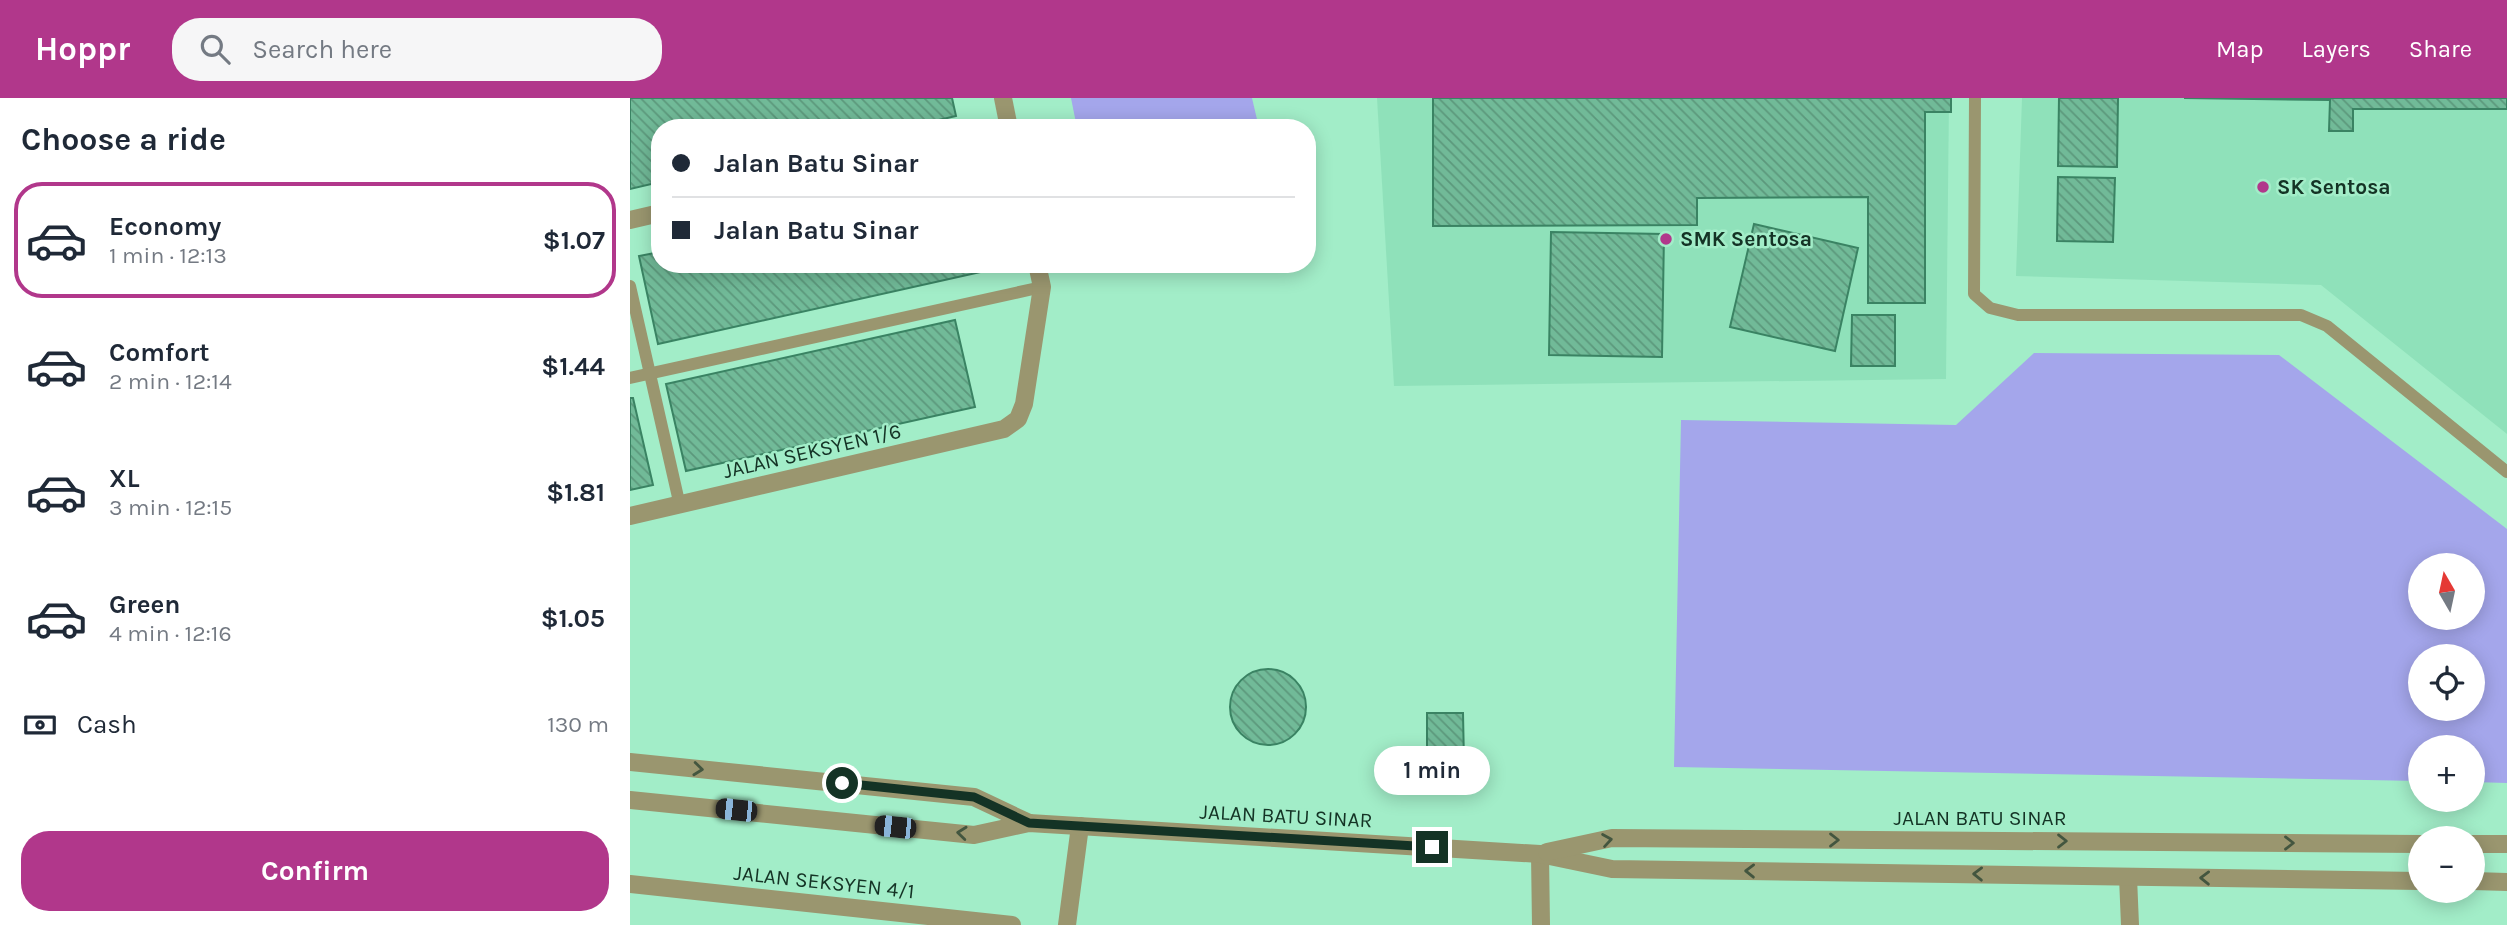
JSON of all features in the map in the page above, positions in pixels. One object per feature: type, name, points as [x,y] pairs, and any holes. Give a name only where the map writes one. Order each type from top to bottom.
[{"type":"street","points":[[1003,98],[1007,119]]},
{"type":"street","points":[[630,220],[651,215]]},
{"type":"street","points":[[1039,273],[1042,287]]},
{"type":"street","name":"JALAN SEKSYEN 1/6","points":[[630,516],[1004,429],[1018,419],[1024,404],[1042,287]]},
{"type":"street","name":"JALAN BATU SINAR","points":[[630,762],[974,797],[1029,823]]},
{"type":"street","name":"JALAN BATU SINAR","points":[[630,800],[974,835],[1029,823],[1540,854],[1612,869],[2408,881]]},
{"type":"street","points":[[1067,925],[1080,826]]},
{"type":"street","name":"JALAN BATU SINAR","points":[[1540,854],[1612,838],[2408,844]]},
{"type":"street","points":[[2485,844],[2507,844]]},
{"type":"street","points":[[1540,854],[1541,925]]},
{"type":"street","points":[[2128,877],[2130,925]]},
{"type":"street","points":[[2485,881],[2507,882]]},
{"type":"street","name":"JALAN SEKSYEN 4/1","points":[[630,884],[1012,925]]},
{"type":"lane","points":[[1975,98],[1974,294],[1990,308],[2018,315],[2301,315],[2327,326],[2507,472]]},
{"type":"lane","points":[[630,286],[680,506]]},
{"type":"lane","points":[[630,378],[1042,287]]},
{"type":"shaded area","points":[[1071,98],[1252,98],[1257,119],[1075,119]]},
{"type":"shaded area","name":"SMK Sentosa","points":[[1377,98],[1949,98],[1946,379],[1394,386]]},
{"type":"shaded area","name":"SK Sentosa","points":[[2022,98],[2507,98],[2507,434],[2321,285],[2016,276]]},
{"type":"shaded area","points":[[2034,353],[2279,355],[2507,529],[2507,783],[2485,782],[2485,735],[2408,735],[2408,781],[1674,767],[1681,420],[1956,425]]},
{"type":"building","points":[[630,98],[952,98],[956,116],[943,119],[651,119],[651,184],[630,189]]},
{"type":"building","points":[[1433,98],[1951,98],[1951,112],[1925,112],[1925,303],[1868,303],[1868,197],[1697,198],[1697,225],[1433,226]]},
{"type":"building","points":[[2059,98],[2118,98],[2117,167],[2058,166]]},
{"type":"building","points":[[2184,98],[2507,98],[2507,109],[2353,109],[2353,131],[2329,131],[2330,100]]},
{"type":"building","points":[[2058,177],[2115,178],[2113,242],[2057,241]]},
{"type":"building","points":[[1754,224],[1858,248],[1835,351],[1730,327]]},
{"type":"building","points":[[1551,232],[1664,234],[1662,357],[1549,355]]},
{"type":"building","points":[[651,254],[651,273],[976,273],[658,344],[639,256]]},
{"type":"building","points":[[1852,315],[1895,315],[1895,366],[1851,366]]},
{"type":"building","points":[[955,320],[975,407],[686,471],[666,384]]},
{"type":"building","points":[[630,398],[633,398],[653,485],[630,490]]},
{"type":"building","points":[[1268,669],[1282,672],[1295,680],[1303,693],[1306,707],[1303,721],[1295,734],[1282,742],[1268,745],[1254,742],[1241,734],[1233,721],[1230,707],[1233,693],[1241,680],[1254,672]]},
{"type":"building","points":[[1427,713],[1463,713],[1464,762],[1427,762]]},
{"type":"place","name":"SK Sentosa","points":[[2263,187]]},
{"type":"place","name":"SMK Sentosa","points":[[1666,239]]},
{"type":"route","points":[[842,783],[974,797],[1029,823],[1432,847]]}]
